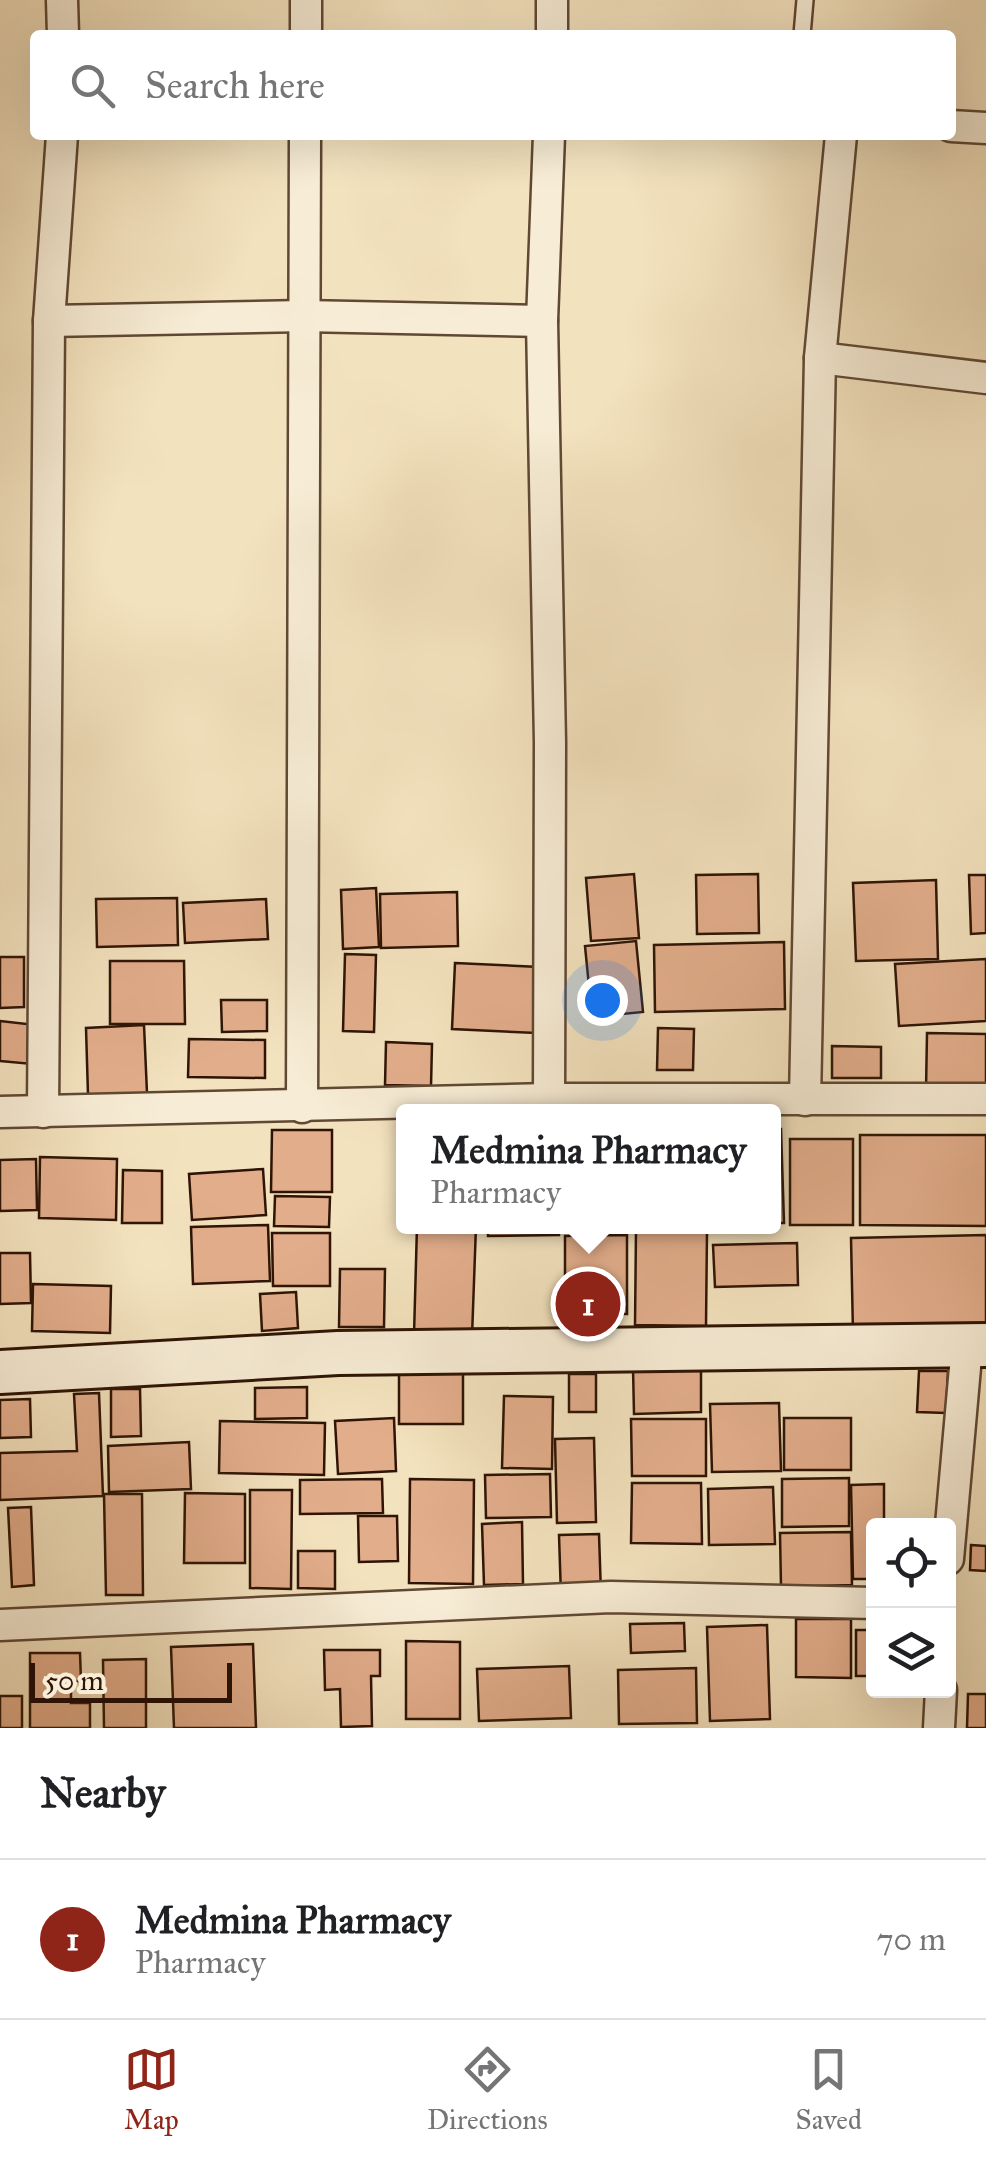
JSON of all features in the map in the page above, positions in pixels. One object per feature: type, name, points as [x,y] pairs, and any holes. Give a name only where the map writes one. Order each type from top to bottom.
[{"type":"street","points":[[62,0],[64,30]]},
{"type":"street","points":[[306,0],[306,30]]},
{"type":"street","points":[[552,0],[552,30]]},
{"type":"street","points":[[956,126],[986,128]]},
{"type":"street","points":[[43,1112],[49,320],[62,140]]},
{"type":"street","points":[[302,1106],[305,140]]},
{"type":"street","points":[[549,140],[542,322],[550,743],[549,1099]]},
{"type":"street","points":[[805,1100],[820,358],[842,140]]},
{"type":"street","points":[[49,320],[303,316],[542,322]]},
{"type":"street","points":[[820,358],[986,378]]},
{"type":"street","points":[[0,1112],[549,1099],[986,1098]]},
{"type":"street","points":[[0,1372],[338,1353],[976,1345],[953,1518]]},
{"type":"street","points":[[0,1625],[611,1597],[866,1603]]},
{"type":"street","points":[[939,1728],[941,1698]]},
{"type":"lane","points":[[802,30],[805,0]]},
{"type":"building","points":[[634,874],[639,938],[591,941],[586,878]]},
{"type":"building","points":[[758,874],[759,933],[697,934],[696,875]]},
{"type":"building","points":[[969,875],[986,875],[986,933],[971,934]]},
{"type":"building","points":[[936,880],[938,959],[856,961],[853,883]]},
{"type":"building","points":[[376,888],[379,947],[343,949],[341,890]]},
{"type":"building","points":[[457,892],[458,946],[381,948],[380,894]]},
{"type":"building","points":[[177,898],[178,945],[97,947],[96,899]]},
{"type":"building","points":[[266,899],[268,939],[185,943],[183,903]]},
{"type":"building","points":[[636,941],[643,1012],[592,1017],[585,946]]},
{"type":"building","points":[[784,942],[785,1009],[655,1012],[654,945]]},
{"type":"building","points":[[345,954],[376,955],[374,1032],[343,1031]]},
{"type":"building","points":[[0,957],[24,957],[24,1007],[0,1008]]},
{"type":"building","points":[[986,959],[986,1021],[899,1026],[895,964]]},
{"type":"building","points":[[110,961],[184,961],[185,1024],[110,1024]]},
{"type":"building","points":[[455,963],[539,967],[536,1033],[452,1029]]},
{"type":"building","points":[[221,1000],[267,1000],[267,1031],[222,1032]]},
{"type":"building","points":[[0,1021],[36,1025],[32,1064],[0,1061]]},
{"type":"building","points":[[144,1025],[147,1093],[88,1095],[86,1028]]},
{"type":"building","points":[[658,1028],[694,1029],[693,1070],[657,1070]]},
{"type":"building","points":[[927,1033],[986,1034],[986,1091],[926,1090]]},
{"type":"building","points":[[189,1039],[265,1040],[265,1078],[188,1077]]},
{"type":"building","points":[[386,1042],[432,1044],[431,1086],[385,1085]]},
{"type":"building","points":[[832,1046],[881,1047],[881,1078],[832,1078]]},
{"type":"building","points":[[781,1129],[784,1223],[781,1223]]},
{"type":"building","points":[[272,1130],[332,1130],[332,1192],[271,1192]]},
{"type":"building","points":[[860,1135],[986,1135],[986,1226],[860,1225]]},
{"type":"building","points":[[790,1139],[853,1139],[853,1225],[790,1225]]},
{"type":"building","points":[[40,1157],[117,1159],[116,1220],[39,1218]]},
{"type":"building","points":[[36,1159],[37,1210],[0,1211],[0,1160]]},
{"type":"building","points":[[263,1169],[266,1215],[192,1220],[189,1174]]},
{"type":"building","points":[[123,1170],[162,1171],[162,1223],[122,1223]]},
{"type":"building","points":[[275,1196],[330,1197],[329,1227],[274,1226]]},
{"type":"building","points":[[268,1225],[270,1281],[193,1284],[191,1227]]},
{"type":"building","points":[[272,1233],[330,1233],[330,1286],[273,1286]]},
{"type":"building","points":[[417,1234],[476,1234],[472,1337],[414,1335]]},
{"type":"building","points":[[488,1234],[559,1234],[559,1235]]},
{"type":"building","points":[[636,1234],[707,1234],[706,1326],[635,1325]]},
{"type":"building","points":[[627,1235],[627,1314],[595,1314],[595,1284],[565,1284],[565,1236]]},
{"type":"building","points":[[986,1235],[986,1330],[853,1333],[851,1238]]},
{"type":"building","points":[[797,1243],[798,1285],[715,1287],[713,1245]]},
{"type":"building","points":[[0,1253],[30,1253],[31,1303],[0,1304]]},
{"type":"building","points":[[340,1269],[385,1269],[384,1327],[339,1327]]},
{"type":"building","points":[[33,1284],[111,1286],[110,1333],[32,1331]]},
{"type":"building","points":[[296,1292],[298,1328],[262,1331],[260,1294]]},
{"type":"building","points":[[701,1367],[701,1412],[634,1414],[633,1368]]},
{"type":"building","points":[[399,1369],[463,1369],[463,1424],[399,1424]]},
{"type":"building","points":[[919,1371],[948,1371],[946,1413],[917,1412]]},
{"type":"building","points":[[569,1374],[596,1374],[596,1412],[569,1412]]},
{"type":"building","points":[[307,1387],[307,1418],[255,1419],[255,1388]]},
{"type":"building","points":[[111,1389],[140,1389],[141,1436],[111,1437]]},
{"type":"building","points":[[99,1393],[103,1496],[0,1500],[0,1453],[77,1451],[74,1394]]},
{"type":"building","points":[[504,1396],[553,1397],[552,1469],[502,1468]]},
{"type":"building","points":[[30,1399],[31,1437],[0,1438],[0,1400]]},
{"type":"building","points":[[779,1403],[781,1471],[712,1472],[710,1404]]},
{"type":"building","points":[[394,1418],[396,1471],[338,1474],[335,1421]]},
{"type":"building","points":[[784,1418],[851,1418],[851,1470],[784,1470]]},
{"type":"building","points":[[631,1419],[706,1419],[706,1476],[632,1476]]},
{"type":"building","points":[[220,1421],[325,1423],[324,1475],[219,1473]]},
{"type":"building","points":[[594,1438],[596,1522],[557,1523],[555,1439]]},
{"type":"building","points":[[189,1442],[191,1489],[109,1492],[108,1446]]},
{"type":"building","points":[[550,1474],[551,1517],[486,1518],[485,1475]]},
{"type":"building","points":[[849,1478],[849,1526],[782,1527],[782,1479]]},
{"type":"building","points":[[382,1479],[383,1513],[300,1514],[300,1480]]},
{"type":"building","points":[[410,1479],[474,1480],[473,1584],[409,1583]]},
{"type":"building","points":[[632,1483],[701,1483],[702,1544],[631,1543]]},
{"type":"building","points":[[884,1484],[884,1518],[866,1518],[866,1579],[853,1579],[851,1485]]},
{"type":"building","points":[[773,1487],[775,1544],[709,1545],[708,1489]]},
{"type":"building","points":[[250,1490],[292,1490],[291,1589],[250,1588]]},
{"type":"building","points":[[185,1493],[245,1494],[245,1563],[184,1563]]},
{"type":"building","points":[[104,1494],[142,1494],[143,1595],[106,1595]]},
{"type":"building","points":[[31,1507],[34,1585],[12,1587],[8,1508]]},
{"type":"building","points":[[358,1516],[397,1516],[398,1561],[359,1562]]},
{"type":"building","points":[[522,1522],[523,1584],[484,1585],[482,1524]]},
{"type":"building","points":[[851,1532],[852,1585],[781,1587],[780,1533]]},
{"type":"building","points":[[599,1534],[601,1594],[561,1596],[559,1535]]},
{"type":"building","points":[[971,1545],[986,1546],[986,1571],[970,1570]]},
{"type":"building","points":[[298,1551],[335,1551],[335,1589],[298,1588]]},
{"type":"building","points":[[796,1619],[851,1619],[851,1678],[796,1677]]},
{"type":"building","points":[[684,1623],[685,1651],[631,1653],[630,1624]]},
{"type":"building","points":[[767,1625],[770,1719],[710,1721],[707,1627]]},
{"type":"building","points":[[856,1630],[866,1630],[866,1676],[856,1676]]},
{"type":"building","points":[[406,1641],[460,1642],[460,1719],[406,1719]]},
{"type":"building","points":[[253,1644],[256,1728],[174,1728],[171,1647]]},
{"type":"building","points":[[324,1650],[380,1650],[380,1676],[371,1676],[372,1726],[341,1727],[340,1689],[325,1690]]},
{"type":"building","points":[[30,1653],[80,1653],[81,1681],[71,1681],[71,1703],[90,1703],[90,1728],[30,1728]]},
{"type":"building","points":[[146,1659],[146,1728],[104,1728],[103,1660]]},
{"type":"building","points":[[569,1666],[571,1718],[479,1721],[477,1669]]},
{"type":"building","points":[[696,1668],[697,1723],[619,1724],[618,1670]]},
{"type":"building","points":[[968,1694],[986,1694],[986,1728],[967,1728]]},
{"type":"building","points":[[0,1696],[22,1696],[22,1728],[0,1728]]},
{"type":"place","name":"Medmina Pharmacy","points":[[588,1304]]}]
